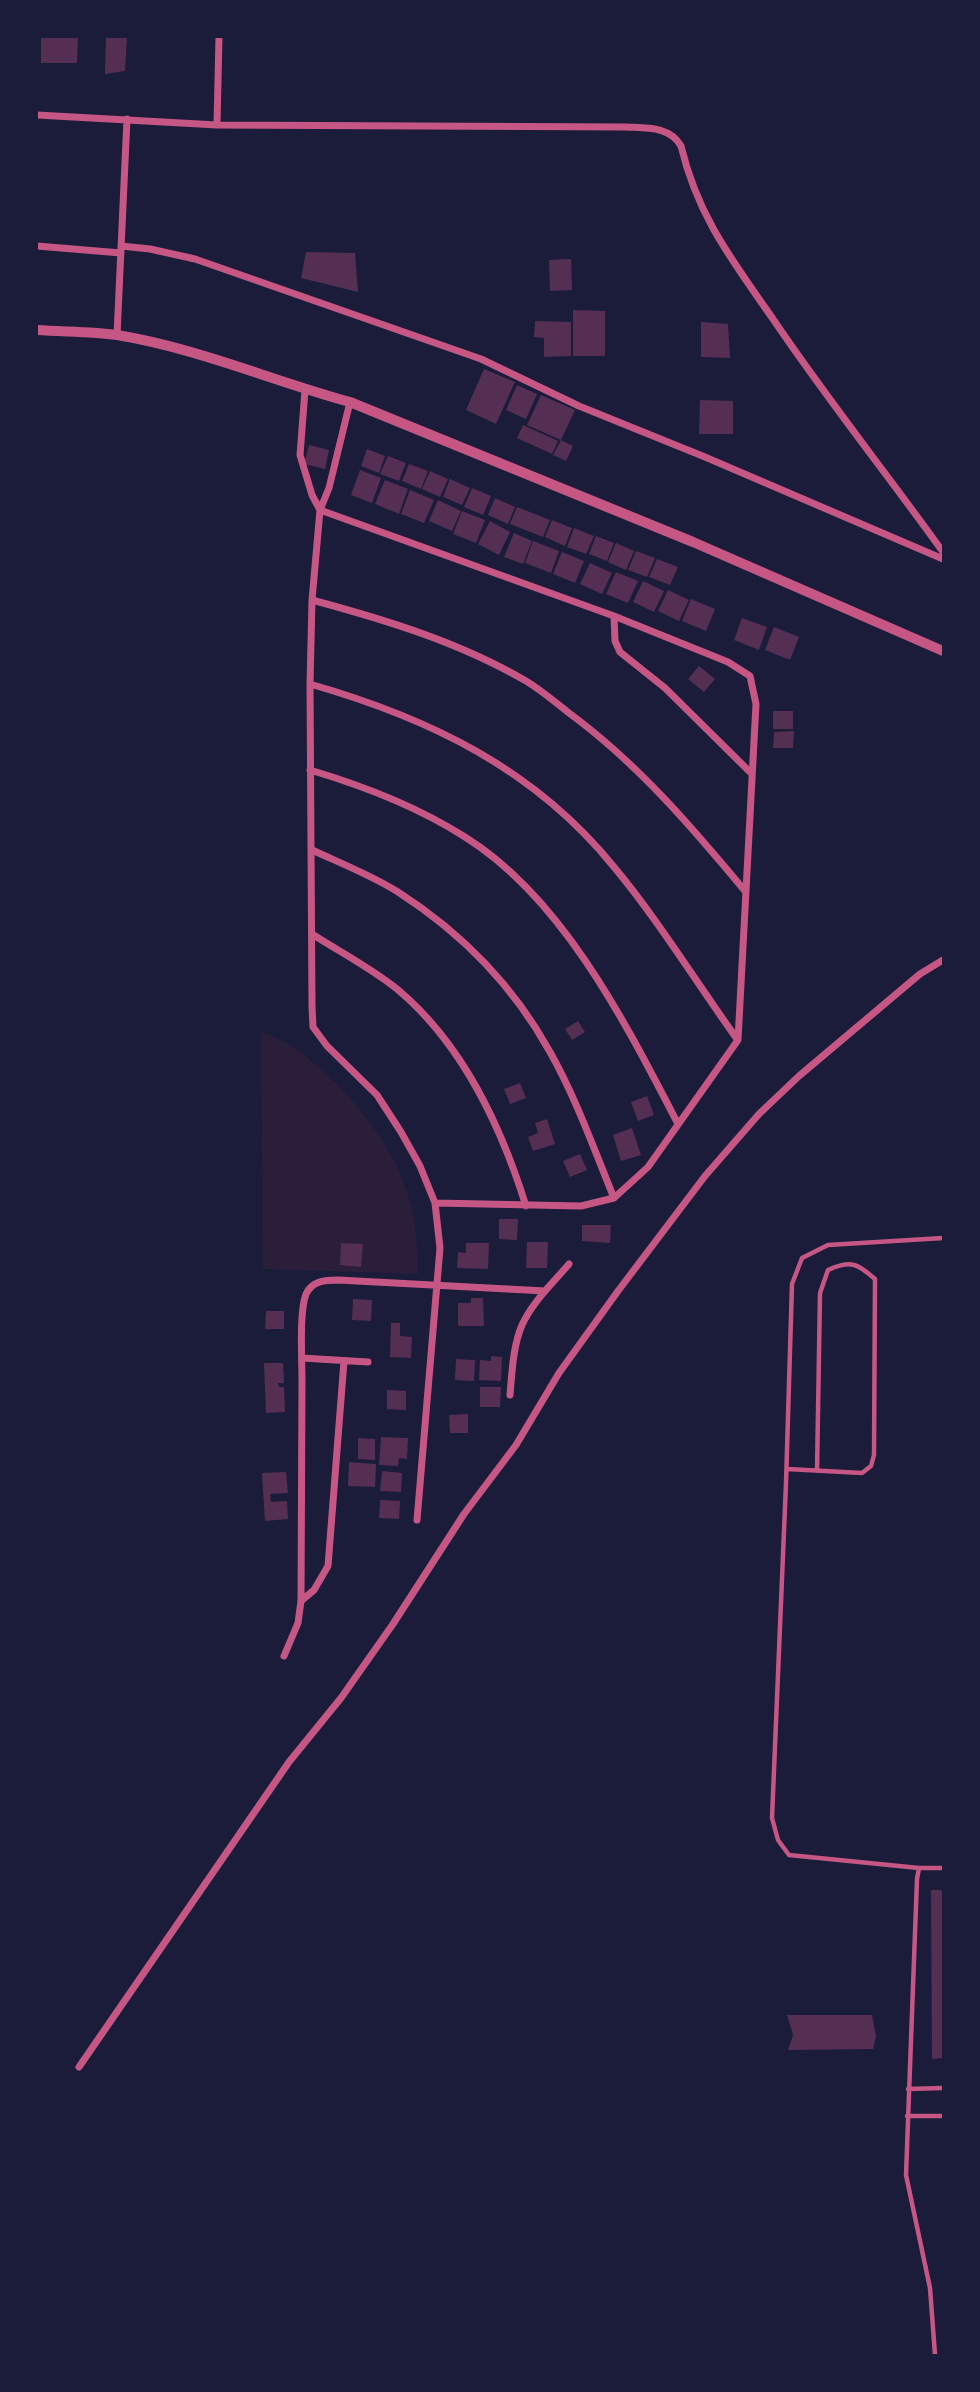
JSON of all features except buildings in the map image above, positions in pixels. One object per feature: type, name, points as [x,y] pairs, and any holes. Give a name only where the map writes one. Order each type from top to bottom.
[{"type":"street","points":[[217,125],[219,37]]},
{"type":"street","points":[[37,115],[217,125],[626,127],[668,132],[677,137],[701,209],[719,241],[806,367],[885,470],[943,552]]},
{"type":"street","points":[[117,335],[127,119]]},
{"type":"street","points":[[37,246],[150,249],[195,258],[481,359],[579,407],[717,462],[943,559]]},
{"type":"street","points":[[37,330],[117,335],[214,359],[305,390],[351,402],[693,542],[943,652]]},
{"type":"street","points":[[305,390],[300,455],[312,495],[320,510],[614,616],[728,662],[750,676],[756,704],[738,1040],[648,1167],[614,1198],[581,1206],[435,1203]]},
{"type":"street","points":[[351,402],[329,488],[320,510],[312,600],[310,770],[313,1027],[327,1046],[377,1095],[420,1166],[435,1203],[440,1248],[417,1520]]},
{"type":"street","points":[[312,600],[424,633],[527,682],[603,738],[631,763],[687,822],[746,891]]},
{"type":"street","points":[[614,616],[615,641],[620,652],[664,688],[751,773]]},
{"type":"street","points":[[310,684],[346,694],[462,741],[536,789],[575,824],[613,866],[655,920],[738,1040]]},
{"type":"street","points":[[310,770],[363,787],[444,825],[466,837],[496,860],[554,920],[612,1002],[678,1124]]},
{"type":"street","points":[[312,850],[397,892],[478,954],[521,1006],[550,1051],[568,1086],[614,1198]]},
{"type":"street","points":[[312,934],[397,989],[430,1021],[459,1057],[512,1162],[526,1206]]},
{"type":"street","points":[[79,2067],[289,1762],[341,1698],[393,1624],[464,1514],[516,1445],[559,1373],[705,1176],[760,1114],[799,1076],[883,1003],[943,960]]},
{"type":"street","points":[[510,1395],[514,1354],[522,1326],[532,1307],[569,1264]]},
{"type":"street","points":[[284,1656],[299,1623],[301,1601],[302,1359],[304,1303],[307,1292],[322,1281],[338,1280],[545,1291]]},
{"type":"street","points":[[302,1359],[368,1362]]},
{"type":"street","points":[[301,1601],[314,1590],[328,1566],[344,1361]]},
{"type":"lane","points":[[943,1238],[828,1245],[802,1258],[792,1284],[772,1818],[778,1840],[789,1855],[943,1868]]},
{"type":"lane","points":[[787,1469],[817,1471],[862,1473],[871,1466],[874,1455],[875,1279],[860,1265],[842,1264],[828,1270],[820,1293],[817,1471]]},
{"type":"lane","points":[[919,1868],[906,2175],[930,2288],[935,2355]]},
{"type":"lane","points":[[908,2089],[943,2088]]},
{"type":"lane","points":[[907,2116],[943,2116]]},
{"type":"shaded area","points":[[261,1032],[290,1045],[309,1059],[347,1095],[380,1137],[404,1182],[411,1205],[416,1231],[418,1274],[263,1269]]}]
